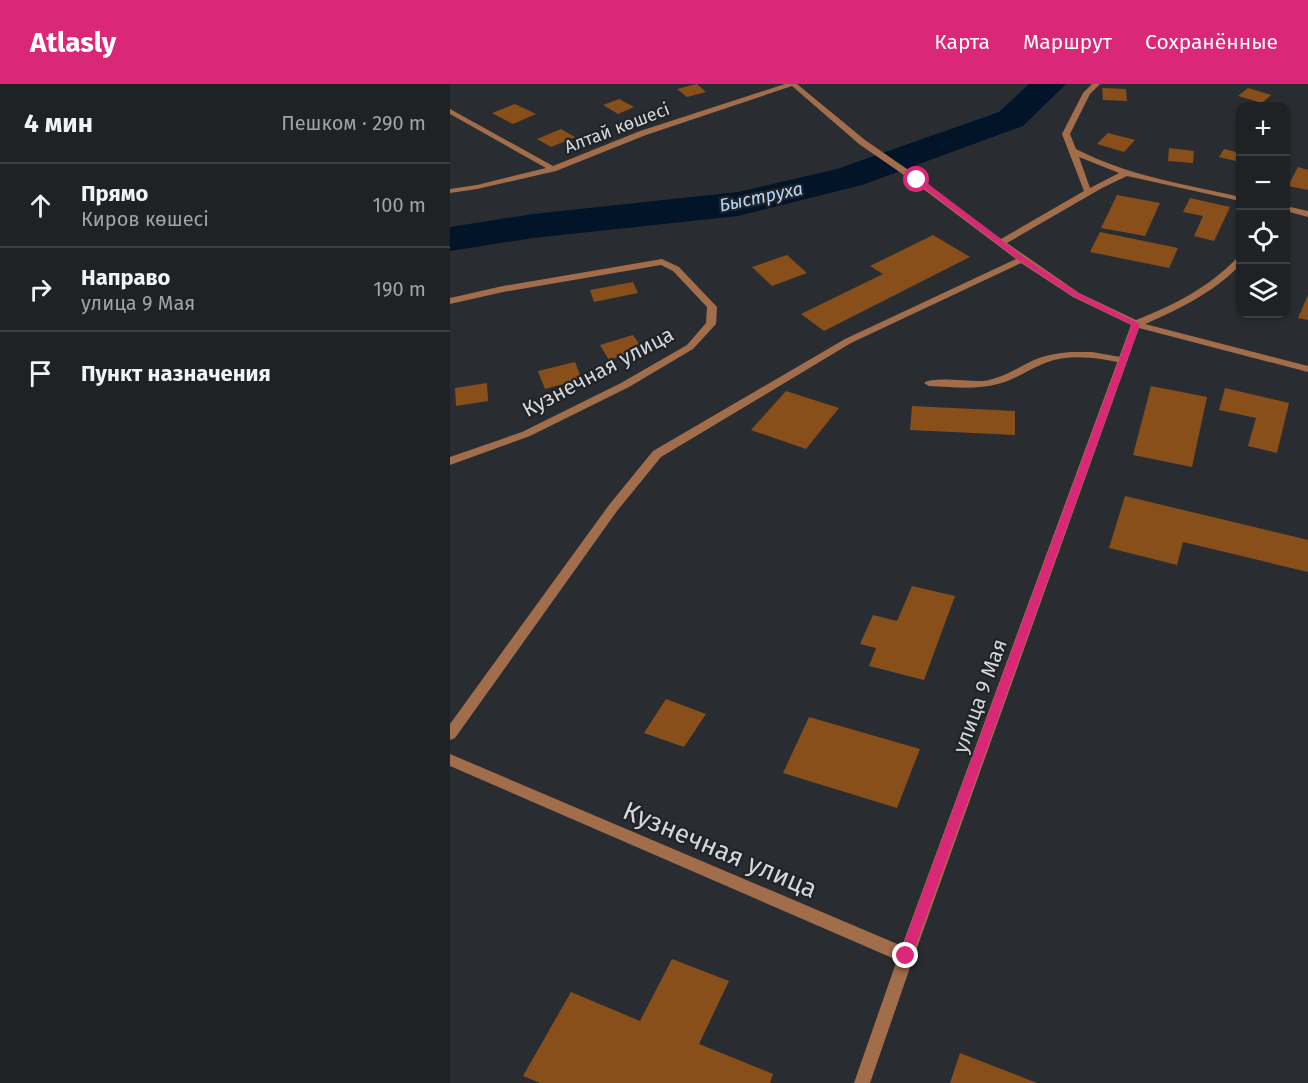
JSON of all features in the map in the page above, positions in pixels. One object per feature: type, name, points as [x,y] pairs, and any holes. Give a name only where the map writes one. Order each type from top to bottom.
[{"type":"street","points":[[792,84],[862,142],[1076,295],[1136,324],[1308,369]]},
{"type":"street","name":"Алтай көшесі","points":[[450,191],[554,169],[643,133],[792,84]]},
{"type":"street","points":[[1088,192],[1066,134],[1087,93],[1096,84]]},
{"type":"street","points":[[450,111],[554,169]]},
{"type":"street","points":[[1071,150],[1096,163],[1126,173],[1236,198]]},
{"type":"street","points":[[1001,243],[1088,192],[1126,173]]},
{"type":"street","points":[[1290,210],[1308,214]]},
{"type":"street","points":[[450,734],[613,508],[657,454],[848,341],[1023,259]]},
{"type":"street","name":"Кузнечная улица","points":[[450,300],[662,262],[676,269],[712,307],[711,324],[690,347],[653,369],[526,434],[450,461]]},
{"type":"street","points":[[1136,324],[1202,293],[1225,278],[1237,264]]},
{"type":"street","name":"улица 9 Мая","points":[[862,1083],[1136,324]]},
{"type":"street","points":[[929,383],[980,384],[1000,381],[1044,360],[1071,355],[1091,354],[1123,360]]},
{"type":"street","name":"Кузнечная улица","points":[[450,760],[906,956]]},
{"type":"building","points":[[697,84],[706,92],[687,97],[677,89]]},
{"type":"building","points":[[1102,88],[1126,89],[1127,101],[1103,100]]},
{"type":"building","points":[[1248,88],[1271,95],[1263,102],[1238,96]]},
{"type":"building","points":[[619,99],[634,107],[618,114],[603,105]]},
{"type":"building","points":[[515,104],[536,114],[513,124],[492,113]]},
{"type":"building","points":[[561,129],[575,137],[551,147],[537,139]]},
{"type":"building","points":[[1108,133],[1135,140],[1124,152],[1097,144]]},
{"type":"building","points":[[1169,148],[1194,151],[1193,163],[1168,161]]},
{"type":"building","points":[[1224,149],[1236,152],[1236,161],[1219,157]]},
{"type":"building","points":[[1298,167],[1308,170],[1308,190],[1290,186]]},
{"type":"building","points":[[1117,195],[1160,203],[1145,236],[1101,228]]},
{"type":"building","points":[[1190,198],[1230,207],[1214,241],[1194,236],[1203,216],[1183,212]]},
{"type":"building","points":[[1100,232],[1178,248],[1169,268],[1090,252]]},
{"type":"building","points":[[933,235],[970,257],[824,331],[801,314],[883,274],[870,266]]},
{"type":"building","points":[[787,255],[807,273],[772,286],[752,267]]},
{"type":"building","points":[[633,282],[638,293],[594,302],[590,290]]},
{"type":"building","points":[[1308,295],[1308,320],[1298,318]]},
{"type":"building","points":[[633,335],[643,349],[609,360],[600,345]]},
{"type":"building","points":[[575,362],[582,379],[545,389],[538,371]]},
{"type":"building","points":[[487,383],[488,401],[456,406],[455,388]]},
{"type":"building","points":[[1151,386],[1207,397],[1192,467],[1133,455]]},
{"type":"building","points":[[1225,388],[1289,403],[1277,453],[1248,446],[1256,418],[1219,410]]},
{"type":"building","points":[[786,391],[839,408],[806,449],[751,430]]},
{"type":"building","points":[[912,406],[1015,411],[1015,435],[910,430]]},
{"type":"building","points":[[1125,496],[1308,540],[1308,572],[1183,542],[1177,565],[1109,548]]},
{"type":"building","points":[[912,586],[955,596],[924,680],[869,666],[876,648],[860,644],[873,615],[897,621]]},
{"type":"building","points":[[666,699],[706,714],[684,747],[644,733]]},
{"type":"building","points":[[809,717],[920,749],[897,808],[783,773]]},
{"type":"building","points":[[672,959],[729,981],[699,1044],[773,1074],[770,1083],[540,1083],[523,1076],[571,992],[640,1021]]},
{"type":"building","points":[[960,1053],[1037,1083],[950,1083]]},
{"type":"waterway","name":"Быструха","points":[[450,239],[533,226],[738,204],[849,177],[1011,119],[1049,84]]},
{"type":"route","points":[[906,956],[1136,324],[1076,295],[1023,259],[917,180]]}]
